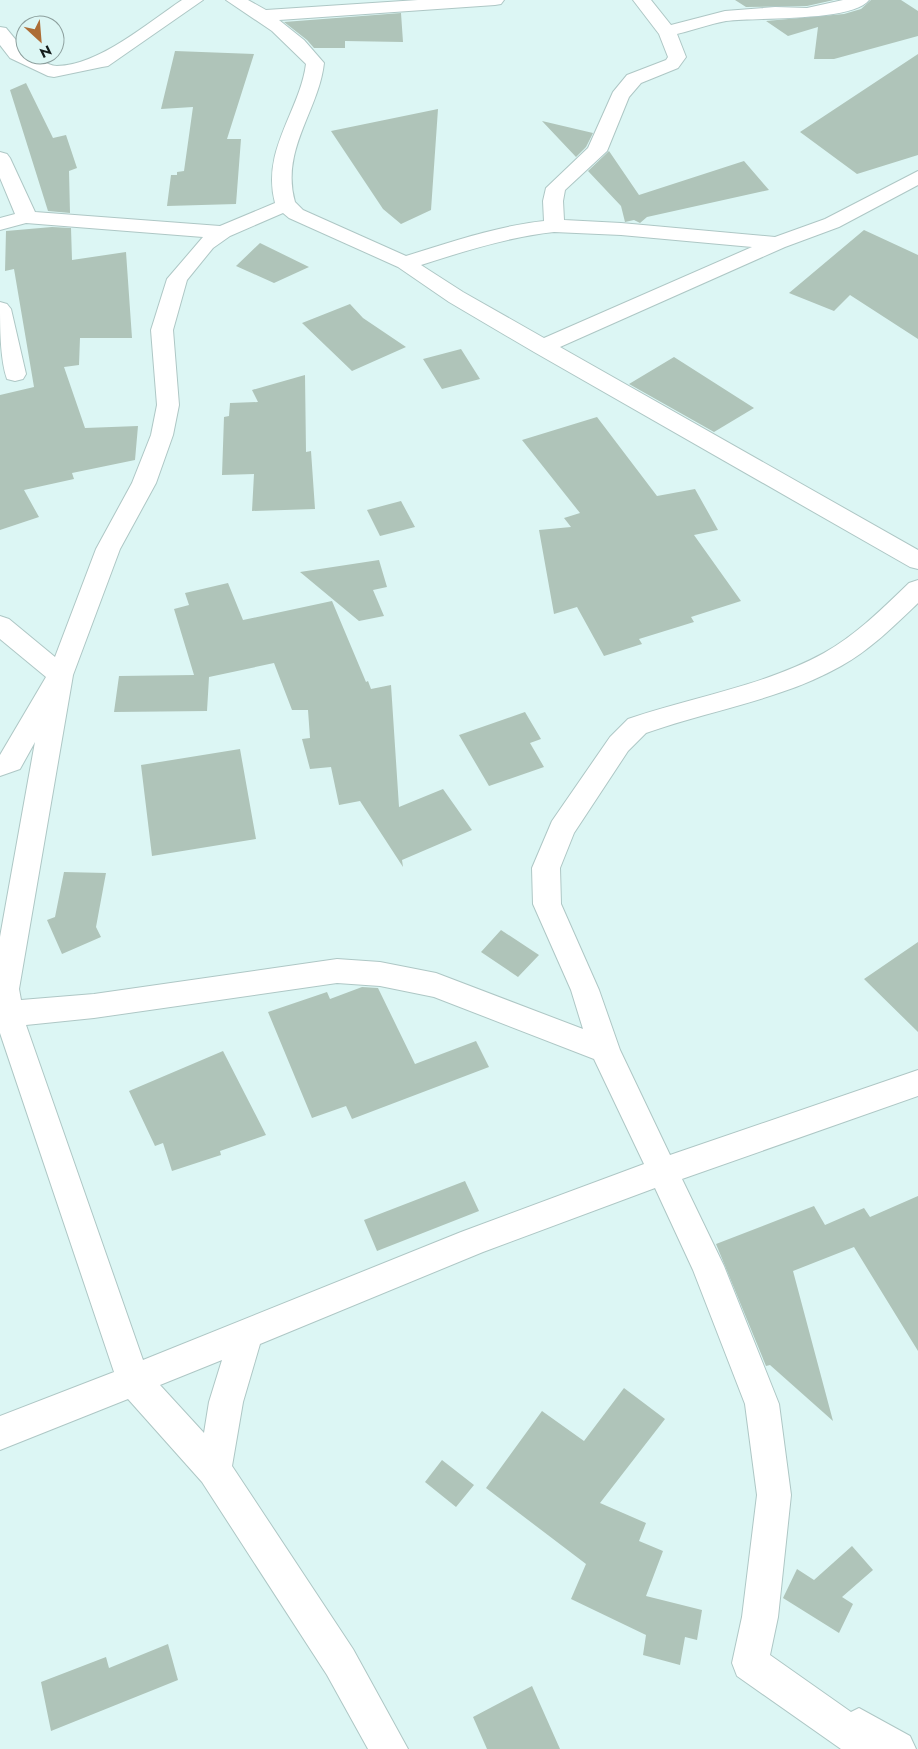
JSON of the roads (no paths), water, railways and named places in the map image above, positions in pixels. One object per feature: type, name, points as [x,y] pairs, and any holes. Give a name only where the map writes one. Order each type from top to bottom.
[{"type":"street","points":[[0,32],[16,54],[54,72],[102,62],[194,0]]},
{"type":"street","points":[[235,0],[276,25],[301,46],[315,63],[315,78],[290,134],[284,163],[283,196],[286,206],[296,214],[405,263],[456,297],[542,347],[918,561]]},
{"type":"street","points":[[261,16],[494,0]]},
{"type":"street","points":[[554,226],[553,201],[556,188],[598,150],[620,96],[634,79],[672,64],[677,57],[667,31],[642,0]]},
{"type":"street","points":[[667,31],[725,16],[774,12],[808,13],[840,7],[860,0]]},
{"type":"street","points":[[0,158],[22,202],[26,217]]},
{"type":"street","points":[[542,347],[778,243],[832,223],[918,177]]},
{"type":"street","points":[[0,766],[10,762],[60,675],[108,549],[144,483],[162,435],[168,405],[162,330],[177,279],[206,244],[223,232],[286,206]]},
{"type":"street","points":[[0,224],[26,217],[223,232]]},
{"type":"street","points":[[405,263],[481,240],[526,229],[554,226],[621,229],[778,243]]},
{"type":"street","points":[[0,309],[15,374]]},
{"type":"street","points":[[750,1663],[760,1617],[774,1495],[762,1404],[708,1266],[605,1050],[585,990],[547,904],[546,868],[562,829],[619,744],[636,726],[799,675],[832,660],[888,618],[918,589]]},
{"type":"street","points":[[0,625],[60,675]]},
{"type":"street","points":[[60,675],[5,989],[8,1014],[134,1381],[214,1470],[340,1662],[389,1749]]},
{"type":"street","points":[[8,1014],[94,1006],[337,971],[380,974],[436,985],[605,1050]]},
{"type":"street","points":[[0,1433],[134,1381],[473,1242],[664,1172],[918,1083]]},
{"type":"street","points":[[214,1470],[226,1402],[246,1335]]},
{"type":"street","points":[[750,1663],[873,1749]]},
{"type":"street","points":[[750,1663],[897,1749]]}]
